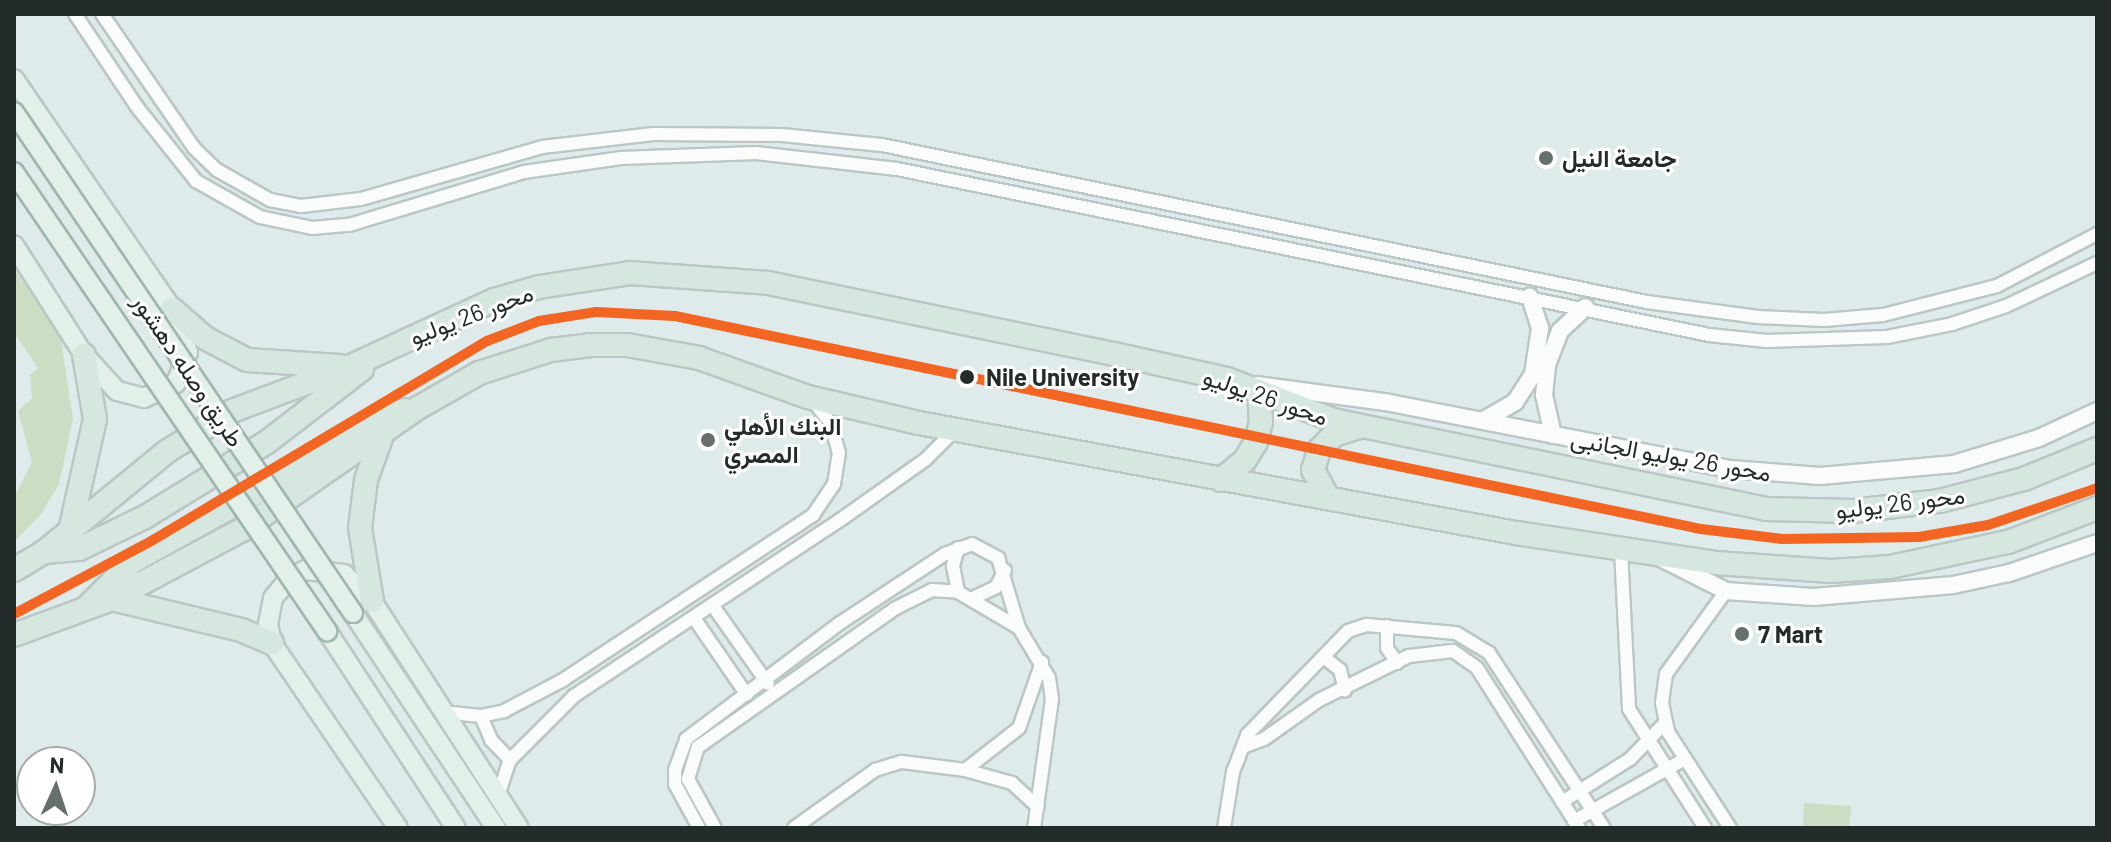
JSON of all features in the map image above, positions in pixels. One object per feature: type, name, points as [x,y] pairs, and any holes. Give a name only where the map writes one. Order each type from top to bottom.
[{"type":"highway","name":"محور 26 يوليو","points":[[14,570],[44,552],[202,427],[267,394],[349,367],[451,317],[539,287],[630,273],[676,272],[768,283],[1249,387],[1361,426],[1724,503],[1810,512],[1940,501],[2024,479],[2097,449]]},
{"type":"highway","points":[[172,309],[205,338],[247,360],[349,367]]},
{"type":"highway","points":[[14,635],[112,599],[242,530],[416,409],[490,368],[589,345],[627,345],[687,355],[808,397],[955,430],[1621,550],[1773,569],[1890,567],[1993,546],[2097,508]]},
{"type":"highway","name":"محور 26 يوليو","points":[[44,552],[79,549],[145,517],[267,442],[391,346]]},
{"type":"highway","points":[[70,531],[95,419],[84,355]]},
{"type":"highway","points":[[1221,480],[1245,460],[1256,442],[1261,422],[1249,387]]},
{"type":"highway","points":[[83,610],[133,561],[269,486],[370,422],[389,412],[416,409]]},
{"type":"highway","points":[[1328,498],[1313,470],[1319,450],[1334,435],[1361,426]]},
{"type":"highway","points":[[372,601],[360,528],[366,480],[383,433]]},
{"type":"highway","points":[[112,599],[241,630],[272,643]]},
{"type":"main road","points":[[14,79],[172,309],[187,360],[181,376],[162,393],[135,397],[117,391],[84,355],[14,245]]},
{"type":"main road","name":"طريق وصله دهشور","points":[[14,112],[496,828]]},
{"type":"main road","name":"طريق وصله دهشور","points":[[14,172],[80,264],[456,828]]},
{"type":"main road","points":[[1484,420],[1515,402],[1533,374],[1540,328],[1530,297]]},
{"type":"main road","points":[[1553,435],[1544,395],[1547,365],[1560,331],[1586,307]]},
{"type":"main road","name":"محور 26 يوليو الجانبى","points":[[1249,387],[1484,420],[1731,469],[1865,475],[1954,464],[1997,452],[2097,411]]},
{"type":"main road","points":[[1654,554],[1726,591],[1814,597],[1896,593],[2009,573],[2097,543]]},
{"type":"main road","points":[[398,828],[272,643],[270,607],[283,584],[297,574],[335,570],[372,601],[519,828]]},
{"type":"main road","points":[[14,647],[43,623]]},
{"type":"street","points":[[75,14],[137,107],[196,181],[225,202],[283,224],[349,225],[524,172],[688,154],[835,160],[1752,340],[1887,337],[1952,324],[2006,306],[2097,263]]},
{"type":"street","points":[[102,14],[194,148],[217,170],[270,200],[301,206],[361,199],[542,147],[653,134],[782,135],[882,145],[1647,302],[1784,319],[1883,315],[1944,302],[1997,286],[2097,234]]},
{"type":"street","points":[[1074,205],[1078,187]]},
{"type":"street","points":[[1097,209],[1101,192]]},
{"type":"street","points":[[442,712],[481,716],[504,711],[563,680],[813,515],[827,499],[838,469],[838,445],[830,422],[808,397]]},
{"type":"street","points":[[498,796],[510,760],[574,696],[914,469],[955,430]]},
{"type":"street","points":[[827,499],[843,518]]},
{"type":"street","points":[[699,828],[675,784],[680,750],[744,691],[764,677],[958,548],[983,546],[1005,570],[1019,628],[1042,662],[1052,699],[1034,828]]},
{"type":"street","points":[[958,548],[953,566],[958,592]]},
{"type":"street","points":[[1621,550],[1626,697],[1646,740],[1705,828]]},
{"type":"street","points":[[975,597],[996,587],[1005,570]]},
{"type":"street","points":[[1726,591],[1666,674],[1665,723],[1730,828]]},
{"type":"street","points":[[715,828],[691,791],[688,768],[698,747],[772,690],[923,593],[958,592],[975,597],[1019,628]]},
{"type":"street","points":[[713,606],[772,690]]},
{"type":"street","points":[[694,618],[754,703]]},
{"type":"street","points":[[1387,626],[1387,648],[1397,663]]},
{"type":"street","points":[[1224,828],[1243,747],[1266,713],[1357,627],[1387,626],[1456,633],[1489,653],[1604,828]]},
{"type":"street","points":[[1243,747],[1397,663],[1441,649],[1466,657],[1577,825],[1592,810],[1685,759]]},
{"type":"street","points":[[1326,659],[1340,670],[1345,690]]},
{"type":"street","points":[[965,770],[1019,728],[1042,662]]},
{"type":"street","points":[[563,680],[574,696]]},
{"type":"street","points":[[481,716],[491,740],[510,760]]},
{"type":"street","points":[[1562,802],[1630,759],[1665,723]]},
{"type":"street","points":[[794,828],[888,764],[965,770],[1012,783],[1038,807]]},
{"type":"green space","points":[[14,268],[61,340],[73,419],[59,484],[41,514],[14,542],[14,497],[32,462],[18,411],[32,398],[30,375],[38,368],[14,333]]},
{"type":"green space","points":[[1804,803],[1851,806],[1849,828],[1803,828]]},
{"type":"transit line","points":[[14,614],[153,540],[487,341],[539,321],[596,312],[675,316],[1701,529],[1782,539],[1919,537],[1988,525],[2097,488]]},
{"type":"place","name":"جامعة النيل","points":[[1546,158]]},
{"type":"place","name":"Nile University","points":[[967,377]]},
{"type":"place","name":"البنك الأهلي المصري","points":[[708,440]]},
{"type":"place","name":"7 Mart","points":[[1742,634]]}]
